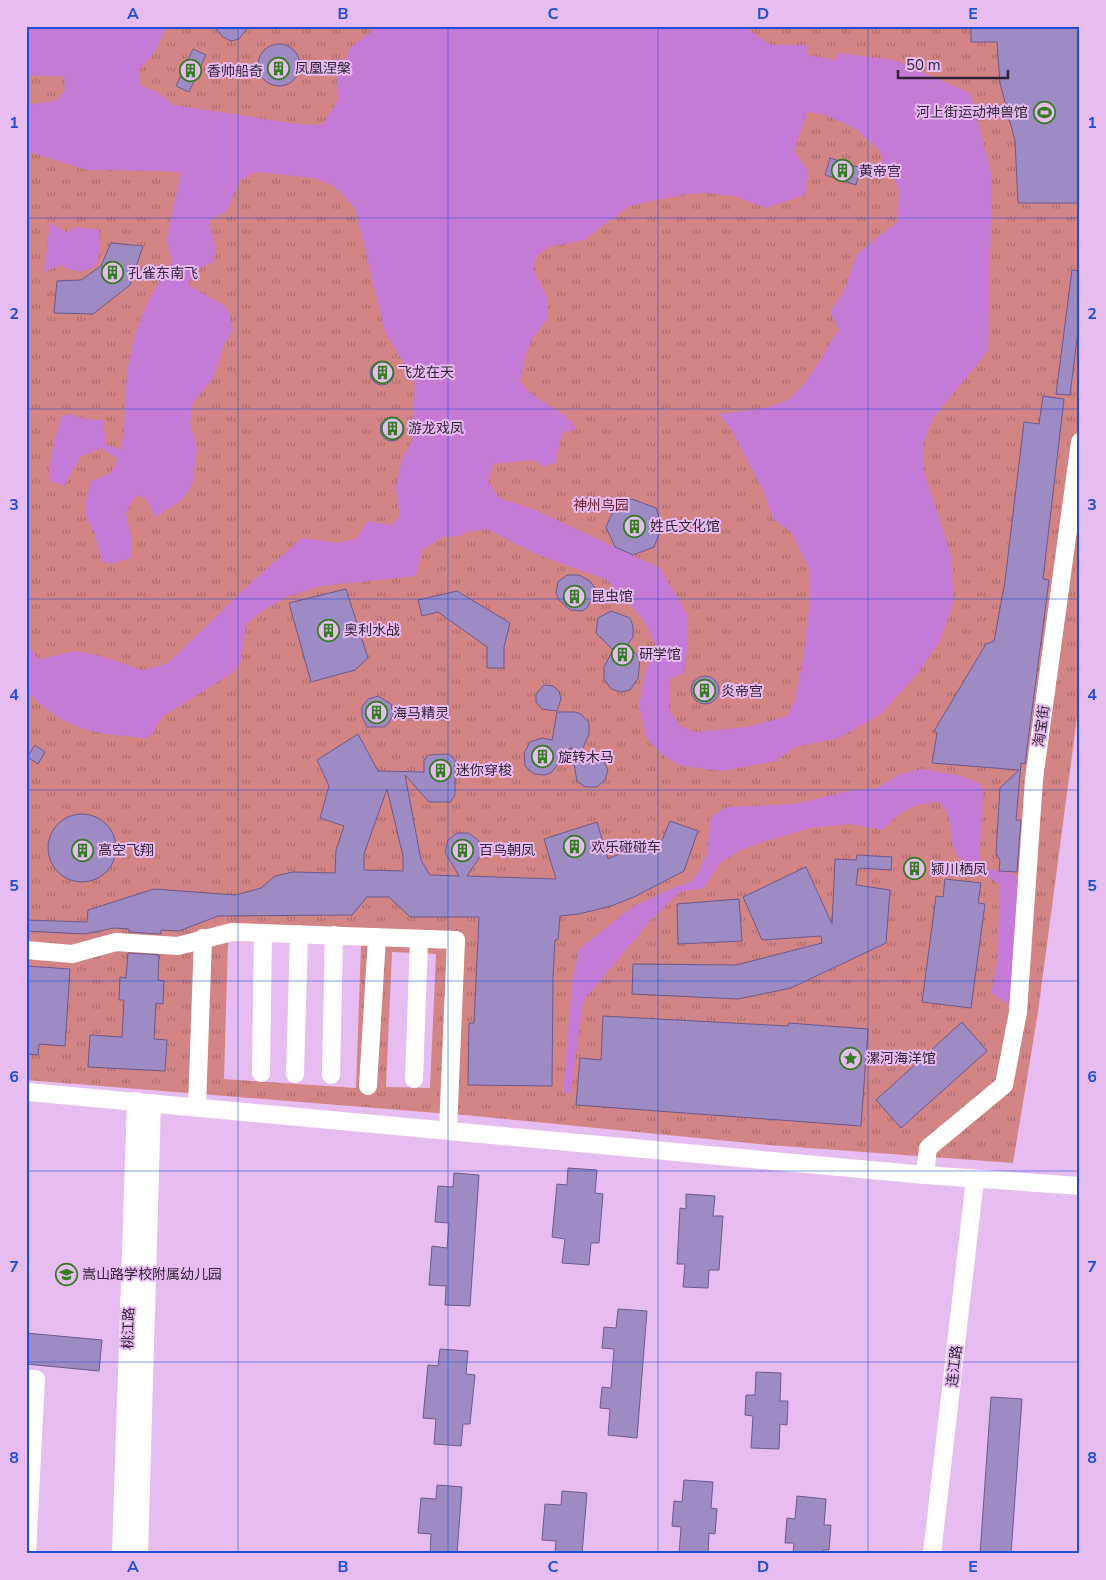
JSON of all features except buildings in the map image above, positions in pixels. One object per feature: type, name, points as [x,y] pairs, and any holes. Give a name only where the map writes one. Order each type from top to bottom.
[{"type":"street","name":"淘宝街","points":[[925,1175],[928,1148],[1004,1085],[1018,1012],[1034,779],[1080,442]]},
{"type":"street","points":[[26,950],[72,954],[116,942],[178,946],[232,932],[456,940],[448,1130]]},
{"type":"street","points":[[261,1073],[263,933]]},
{"type":"street","points":[[295,1074],[299,934]]},
{"type":"street","points":[[331,1075],[334,935]]},
{"type":"street","points":[[368,1086],[377,936]]},
{"type":"street","points":[[197,1107],[203,938]]},
{"type":"street","points":[[414,1079],[419,939]]},
{"type":"street","points":[[28,1092],[925,1175],[1080,1186]]},
{"type":"street","name":"桃江路","points":[[121,1554],[144,1102]]},
{"type":"street","name":"桃江路","points":[[139,1554],[144,1102]]},
{"type":"street","name":"连江路","points":[[932,1554],[975,1179]]},
{"type":"street","points":[[26,1378],[36,1380],[27,1554]]},
{"type":"green space","name":"神州鸟园","points":[[26,26],[1080,26],[1080,695],[1038,1012],[1013,1163],[769,1145],[475,1116],[26,1080]],"holes":[[[228,941],[361,945],[356,1088],[224,1079]],[[392,952],[436,954],[430,1088],[386,1087]]]},
{"type":"shaded area","points":[[26,26],[168,26],[154,53],[139,70],[140,85],[157,92],[173,105],[296,124],[322,125],[338,100],[337,76],[351,47],[378,26],[743,26],[771,45],[808,45],[808,55],[835,60],[838,53],[895,60],[970,93],[992,176],[988,351],[932,419],[923,445],[923,468],[952,558],[953,604],[940,641],[917,674],[881,714],[839,738],[795,747],[776,761],[722,771],[682,766],[665,757],[647,739],[639,706],[645,673],[656,645],[642,618],[607,580],[536,554],[487,529],[466,532],[461,536],[443,537],[422,550],[416,576],[321,586],[286,597],[261,612],[246,624],[241,661],[232,673],[162,717],[152,734],[146,739],[94,732],[62,720],[44,707],[26,690],[26,648],[32,650],[36,657],[41,659],[75,651],[101,656],[142,670],[167,664],[256,578],[302,538],[338,543],[356,539],[368,521],[391,525],[400,517],[396,487],[402,458],[411,443],[415,383],[385,332],[355,208],[334,186],[314,178],[255,172],[240,181],[226,212],[210,220],[215,245],[213,262],[194,271],[188,285],[223,305],[228,310],[233,330],[225,343],[212,380],[193,402],[190,423],[197,449],[192,486],[179,502],[155,517],[146,499],[136,495],[126,513],[131,537],[131,558],[114,563],[102,562],[95,535],[85,515],[85,504],[91,481],[110,474],[118,459],[101,448],[80,457],[64,486],[49,481],[53,448],[62,416],[70,414],[84,419],[103,420],[106,444],[120,450],[128,368],[135,336],[146,306],[172,262],[166,240],[181,173],[167,171],[87,170],[26,151],[26,105],[55,101],[65,91],[64,76],[34,76],[26,72]],"holes":[[[807,112],[826,115],[856,129],[880,151],[882,162],[894,177],[899,191],[897,222],[856,255],[844,291],[830,312],[839,329],[815,368],[794,395],[773,406],[719,414],[730,428],[762,488],[773,519],[791,532],[810,571],[809,608],[803,660],[795,700],[787,716],[747,727],[695,732],[680,726],[669,709],[670,679],[684,673],[687,650],[687,614],[660,568],[533,509],[499,498],[488,481],[493,464],[534,460],[544,467],[556,462],[562,433],[576,429],[571,421],[533,395],[520,380],[526,354],[533,337],[548,319],[547,297],[533,270],[536,257],[548,247],[584,240],[629,206],[685,194],[707,193],[734,196],[766,208],[805,195],[808,170],[794,151]]]},
{"type":"shaded area","points":[[50,223],[67,232],[75,227],[99,230],[100,248],[96,266],[78,271],[70,270],[61,265],[44,272]]},
{"type":"shaded area","points":[[923,769],[961,776],[980,784],[983,794],[979,861],[988,869],[1014,874],[1018,881],[1013,1007],[991,993],[997,963],[999,884],[957,856],[951,839],[950,821],[945,809],[938,802],[920,805],[901,813],[882,830],[850,824],[810,828],[743,849],[721,862],[704,888],[680,892],[652,919],[583,1001],[571,1093],[563,1093],[572,983],[579,949],[632,907],[677,886],[689,883],[698,873],[707,854],[711,816],[728,807],[795,804],[844,792],[877,788],[900,774]]},
{"type":"place","name":"凤凰涅槃","points":[[279,68]]},
{"type":"place","name":"香帅船奇","points":[[191,71]]},
{"type":"place","name":"河上街运动神兽馆","points":[[1044,112]]},
{"type":"place","name":"黄帝宫","points":[[843,171]]},
{"type":"place","name":"孔雀东南飞","points":[[112,273]]},
{"type":"place","name":"飞龙在天","points":[[382,372]]},
{"type":"place","name":"游龙戏凤","points":[[392,428]]},
{"type":"place","name":"姓氏文化馆","points":[[634,526]]},
{"type":"place","name":"昆虫馆","points":[[575,596]]},
{"type":"place","name":"奥利水战","points":[[328,630]]},
{"type":"place","name":"研学馆","points":[[623,654]]},
{"type":"place","name":"炎帝宫","points":[[705,691]]},
{"type":"place","name":"海马精灵","points":[[377,713]]},
{"type":"place","name":"旋转木马","points":[[542,757]]},
{"type":"place","name":"迷你穿梭","points":[[440,770]]},
{"type":"place","name":"欢乐碰碰车","points":[[575,847]]},
{"type":"place","name":"高空飞翔","points":[[82,850]]},
{"type":"place","name":"百鸟朝凤","points":[[463,850]]},
{"type":"place","name":"颍川栖凤","points":[[915,869]]},
{"type":"place","name":"漯河海洋馆","points":[[850,1058]]},
{"type":"place","name":"嵩山路学校附属幼儿园","points":[[66,1274]]}]
